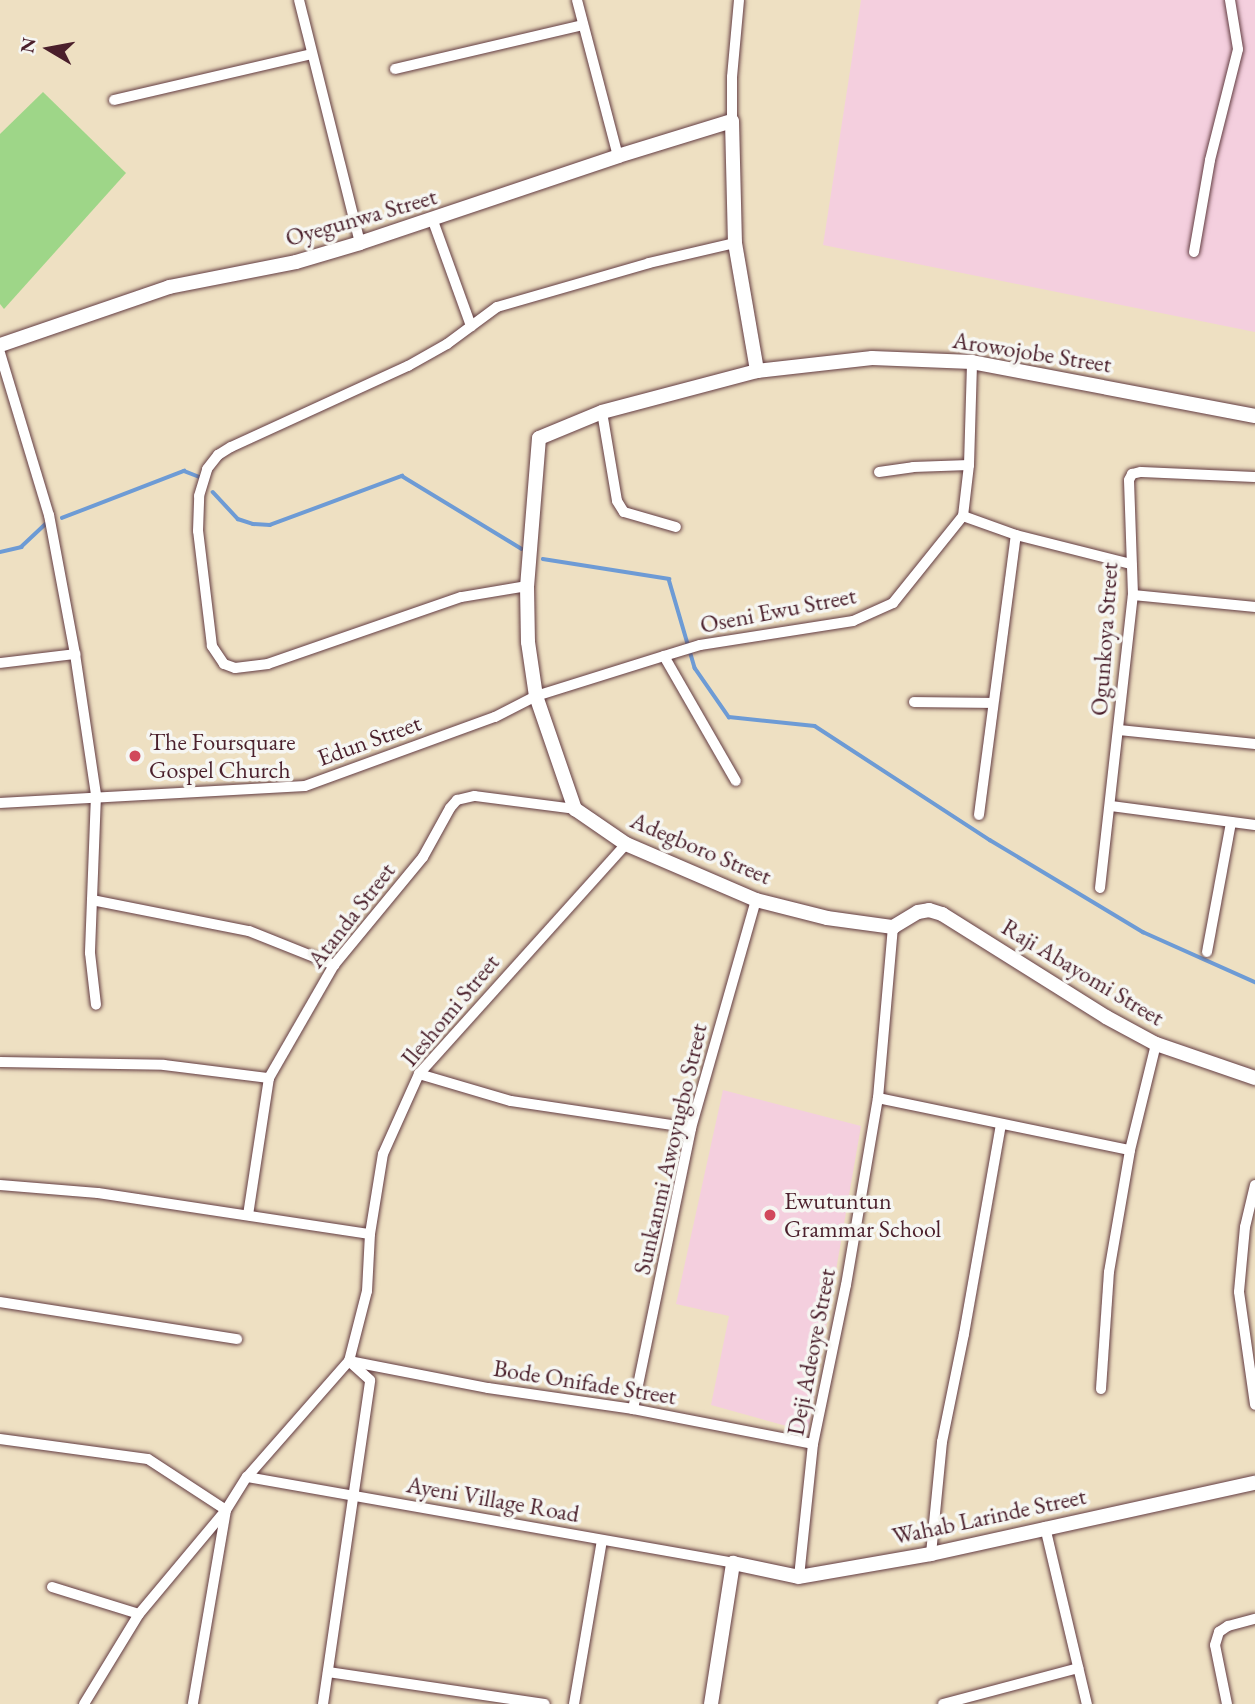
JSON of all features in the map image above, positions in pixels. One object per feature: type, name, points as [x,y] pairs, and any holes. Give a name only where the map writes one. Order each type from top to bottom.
[{"type":"street","points":[[299,0],[360,243]]},
{"type":"street","points":[[577,0],[618,156]]},
{"type":"street","points":[[739,0],[732,76],[735,243],[757,371]]},
{"type":"street","points":[[1194,252],[1210,160],[1238,49],[1230,0]]},
{"type":"street","points":[[395,69],[583,25]]},
{"type":"street","points":[[114,100],[312,54]]},
{"type":"street","name":"Oyegunwa Street","points":[[0,345],[169,287],[296,261],[433,221],[618,156],[732,121]]},
{"type":"street","points":[[433,221],[471,326]]},
{"type":"street","points":[[575,809],[536,696],[528,642],[527,586],[461,597],[334,643],[249,668],[234,668],[224,664],[212,646],[198,531],[199,496],[207,469],[218,455],[408,366],[497,307],[649,263],[735,243]]},
{"type":"street","points":[[0,354],[49,515],[75,654],[96,795],[90,953],[96,1005]]},
{"type":"street","name":"Arowojobe Street","points":[[527,586],[539,438],[602,412],[757,371],[872,358],[972,362],[1255,416]]},
{"type":"street","points":[[972,362],[969,465],[963,516],[1016,535],[1131,564]]},
{"type":"street","points":[[602,412],[617,501],[624,512],[676,527]]},
{"type":"street","points":[[879,472],[913,467],[969,465]]},
{"type":"street","name":"Ogunkoya Street","points":[[1100,888],[1133,595],[1129,480],[1132,474],[1255,477]]},
{"type":"street","name":"Oseni Ewu Street","points":[[536,696],[700,645],[853,621],[893,603],[963,516]]},
{"type":"street","points":[[979,815],[1016,535]]},
{"type":"street","points":[[1133,595],[1255,607]]},
{"type":"street","points":[[0,663],[75,654]]},
{"type":"street","points":[[664,656],[736,781]]},
{"type":"street","name":"Edun Street","points":[[0,803],[96,795],[305,786],[495,717],[536,696]]},
{"type":"street","points":[[914,702],[993,703]]},
{"type":"street","points":[[1119,730],[1255,744]]},
{"type":"street","name":"Atanda Street","points":[[248,1215],[269,1078],[334,965],[423,857],[457,800],[475,796],[575,809]]},
{"type":"street","points":[[1111,806],[1255,825]]},
{"type":"street","name":"Adegboro Street","points":[[575,809],[626,844],[756,900],[827,918],[893,927]]},
{"type":"street","points":[[1207,952],[1231,822]]},
{"type":"street","name":"Ileshomi Street","points":[[349,1361],[367,1291],[370,1234],[383,1154],[419,1073],[626,844]]},
{"type":"street","points":[[92,900],[249,931],[334,965]]},
{"type":"street","name":"Sunkanmi Awoyugbo Street","points":[[633,1409],[691,1128],[756,900]]},
{"type":"street","name":"Raji Abayomi Street","points":[[893,927],[918,912],[929,910],[942,914],[1106,1017],[1156,1044],[1255,1079]]},
{"type":"street","name":"Deji Adeoye Street","points":[[799,1577],[813,1444],[846,1284],[878,1098],[893,927]]},
{"type":"street","points":[[1101,1389],[1109,1272],[1130,1150],[1156,1044]]},
{"type":"street","points":[[0,1062],[164,1065],[269,1078]]},
{"type":"street","points":[[419,1073],[511,1101],[691,1128]]},
{"type":"street","points":[[878,1098],[1130,1150]]},
{"type":"street","points":[[931,1554],[942,1442],[1001,1124]]},
{"type":"street","points":[[0,1185],[98,1193],[370,1234]]},
{"type":"street","points":[[1255,1185],[1239,1292],[1255,1405]]},
{"type":"street","points":[[0,1302],[237,1339]]},
{"type":"street","points":[[84,1704],[139,1615],[226,1510],[247,1477],[349,1361],[370,1380],[323,1704]]},
{"type":"street","name":"Bode Onifade Street","points":[[349,1361],[488,1388],[633,1409],[813,1444]]},
{"type":"street","points":[[0,1439],[148,1459],[226,1510]]},
{"type":"street","name":"Ayeni Village Road","points":[[247,1477],[733,1563]]},
{"type":"street","name":"Wahab Larinde Street","points":[[733,1563],[799,1577],[931,1554],[1255,1483]]},
{"type":"street","points":[[192,1704],[226,1510]]},
{"type":"street","points":[[1045,1527],[1087,1704]]},
{"type":"street","points":[[574,1704],[602,1540]]},
{"type":"street","points":[[711,1704],[733,1563]]},
{"type":"street","points":[[52,1587],[139,1615]]},
{"type":"street","points":[[1227,1704],[1215,1645],[1219,1632],[1228,1626],[1255,1619]]},
{"type":"street","points":[[943,1704],[1078,1668]]},
{"type":"street","points":[[328,1672],[545,1704]]},
{"type":"shaded area","points":[[861,0],[1255,0],[1255,332],[823,245]]},
{"type":"shaded area","name":"Ewutuntun Grammar School","points":[[723,1090],[861,1126],[808,1432],[711,1405],[729,1316],[676,1304]]},
{"type":"green space","points":[[43,92],[126,173],[4,309],[0,304],[0,134]]},
{"type":"waterway","points":[[62,518],[184,471],[200,477]]},
{"type":"waterway","points":[[213,492],[238,519],[253,524],[270,525],[402,476],[522,549]]},
{"type":"waterway","points":[[0,552],[21,547],[45,525]]},
{"type":"waterway","points":[[543,559],[669,579],[695,668],[729,717],[815,726],[990,840],[1143,932],[1255,982]]},
{"type":"place","name":"The Foursquare Gospel Church","points":[[135,756]]},
{"type":"place","name":"Ewutuntun Grammar School","points":[[770,1215]]}]
